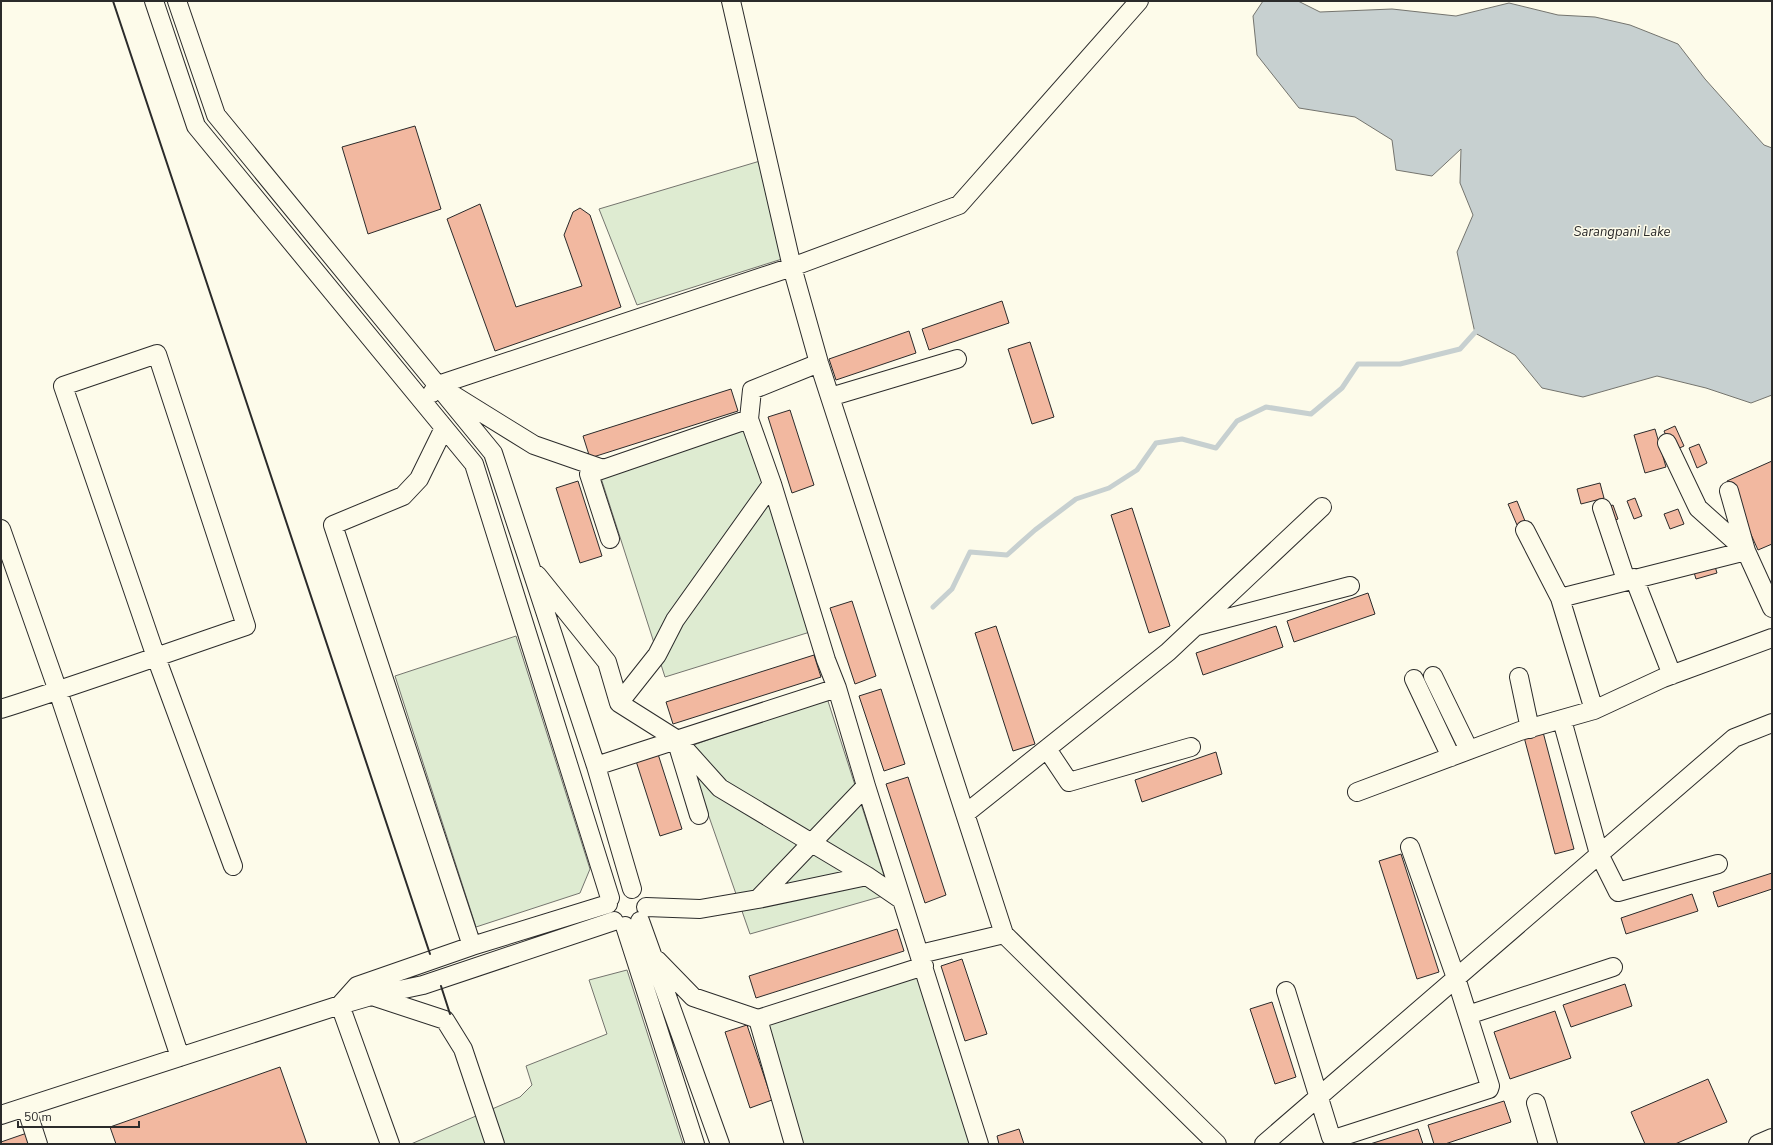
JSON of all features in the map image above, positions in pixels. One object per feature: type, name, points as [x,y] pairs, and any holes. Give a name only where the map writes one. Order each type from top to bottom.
[{"type":"street","points":[[154,1],[196,126],[474,464],[609,901],[610,916],[631,919]]},
{"type":"street","points":[[177,1],[216,115],[493,453],[596,766],[632,889]]},
{"type":"street","points":[[731,1],[792,267],[819,363],[1004,934],[1217,1144]]},
{"type":"street","points":[[424,403],[438,385],[792,267],[959,205],[1139,1]]},
{"type":"street","points":[[1,709],[58,691],[156,657],[246,626],[157,354],[64,386],[156,657],[233,866]]},
{"type":"street","points":[[830,397],[957,359]]},
{"type":"street","points":[[819,363],[752,390],[749,419],[772,484],[826,660],[837,688],[866,786],[979,1144]]},
{"type":"street","points":[[438,385],[534,445],[603,469]]},
{"type":"street","points":[[610,539],[589,474],[749,419]]},
{"type":"street","points":[[444,428],[418,479],[403,496],[333,525],[472,946]]},
{"type":"street","points":[[1667,443],[1698,508],[1746,551]]},
{"type":"street","points":[[619,703],[657,654],[675,620],[772,484]]},
{"type":"street","points":[[1729,491],[1746,551],[1772,608]]},
{"type":"street","points":[[965,814],[1168,652],[1322,507]]},
{"type":"street","points":[[1602,508],[1630,579],[1672,675]]},
{"type":"street","points":[[1,529],[58,691],[180,1057]]},
{"type":"street","points":[[1525,530],[1560,598],[1594,710]]},
{"type":"street","points":[[1560,598],[1630,579],[1746,551]]},
{"type":"street","points":[[530,566],[607,662],[619,703],[676,739],[720,788],[867,876],[902,900]]},
{"type":"street","points":[[1195,627],[1350,586]]},
{"type":"street","points":[[1357,792],[1469,750],[1530,729],[1594,710],[1672,675],[1772,638]]},
{"type":"street","points":[[1434,676],[1469,750]]},
{"type":"street","points":[[1519,677],[1530,729]]},
{"type":"street","points":[[1414,679],[1451,757]]},
{"type":"street","points":[[596,766],[837,688]]},
{"type":"street","points":[[1562,720],[1599,854],[1618,892],[1718,864]]},
{"type":"street","points":[[1264,1144],[1734,738],[1772,723]]},
{"type":"street","points":[[562,746],[587,738]]},
{"type":"street","points":[[676,739],[699,815]]},
{"type":"street","points":[[1047,749],[1069,782],[1191,747]]},
{"type":"street","points":[[758,899],[813,844],[866,786]]},
{"type":"street","points":[[1286,991],[1318,1098],[1331,1137],[1334,1140],[1486,1091],[1490,1086],[1468,1015],[1410,847]]},
{"type":"street","points":[[1,1115],[340,1005],[372,996],[423,985],[631,919],[758,899],[867,876]]},
{"type":"street","points":[[340,1005],[357,986],[609,901],[619,890],[632,889],[642,895],[631,919],[695,1144]]},
{"type":"street","points":[[631,919],[652,956],[720,1144]]},
{"type":"street","points":[[652,956],[693,997],[758,1018],[922,960],[1004,934]]},
{"type":"street","points":[[1468,1015],[1613,967]]},
{"type":"street","points":[[372,996],[445,1020],[463,1048],[495,1144]]},
{"type":"street","points":[[340,1005],[390,1144]]},
{"type":"street","points":[[758,1018],[794,1144]]},
{"type":"street","points":[[1536,1103],[1548,1144]]},
{"type":"street","points":[[26,1107],[38,1144]]},
{"type":"street","points":[[713,1122],[730,1144]]},
{"type":"street","points":[[1758,1144],[1772,1138]]},
{"type":"green space","points":[[760,161],[782,259],[637,305],[599,209]]},
{"type":"green space","points":[[745,428],[810,632],[665,677],[601,478]]},
{"type":"green space","points":[[516,636],[590,869],[580,893],[476,927],[395,676]]},
{"type":"green space","points":[[827,698],[890,894],[750,934],[685,748]]},
{"type":"green space","points":[[627,970],[683,1144],[411,1144],[520,1097],[532,1085],[526,1066],[607,1034],[589,980]]},
{"type":"green space","points":[[916,973],[973,1144],[803,1144],[765,1025]]},
{"type":"water","name":"Sarangpani Lake","points":[[1263,1],[1298,1],[1320,12],[1392,9],[1456,16],[1509,3],[1558,15],[1595,17],[1630,25],[1678,44],[1705,79],[1764,145],[1772,148],[1772,395],[1751,403],[1706,388],[1657,376],[1583,397],[1542,388],[1515,355],[1475,333],[1457,252],[1473,215],[1460,183],[1461,149],[1432,176],[1396,170],[1392,140],[1355,117],[1299,108],[1257,55],[1253,16]]},
{"type":"building","points":[[415,126],[441,209],[368,234],[342,147]]},
{"type":"building","points":[[480,204],[516,307],[582,286],[564,235],[573,212],[580,208],[590,215],[621,307],[495,351],[447,219]]},
{"type":"building","points":[[1002,301],[1009,323],[929,350],[922,329]]},
{"type":"building","points":[[909,331],[916,353],[836,380],[829,359]]},
{"type":"building","points":[[1030,342],[1054,417],[1032,424],[1008,349]]},
{"type":"building","points":[[731,389],[738,411],[590,458],[583,436]]},
{"type":"building","points":[[790,410],[814,485],[792,493],[768,417]]},
{"type":"building","points":[[1675,426],[1684,446],[1673,451],[1664,431]]},
{"type":"building","points":[[1655,429],[1666,467],[1645,473],[1634,435]]},
{"type":"building","points":[[1699,444],[1707,463],[1697,468],[1689,448]]},
{"type":"building","points":[[1772,461],[1772,544],[1758,550],[1727,481]]},
{"type":"building","points":[[578,481],[602,556],[580,563],[556,488]]},
{"type":"building","points":[[1600,483],[1604,498],[1581,504],[1577,489]]},
{"type":"building","points":[[1635,498],[1642,516],[1634,519],[1627,501]]},
{"type":"building","points":[[1517,501],[1525,521],[1517,525],[1508,504]]},
{"type":"building","points":[[1613,505],[1618,519],[1613,521],[1608,507]]},
{"type":"building","points":[[1132,508],[1170,626],[1149,633],[1111,515]]},
{"type":"building","points":[[1678,509],[1684,524],[1670,529],[1664,514]]},
{"type":"building","points":[[1714,563],[1717,573],[1696,579],[1693,569]]},
{"type":"building","points":[[1368,593],[1375,614],[1294,642],[1287,621]]},
{"type":"building","points":[[852,601],[876,676],[855,684],[830,608]]},
{"type":"building","points":[[996,626],[1035,744],[1013,751],[975,633]]},
{"type":"building","points":[[1276,626],[1283,647],[1203,675],[1196,653]]},
{"type":"building","points":[[814,655],[821,677],[673,724],[666,702]]},
{"type":"building","points":[[881,689],[905,764],[884,771],[859,696]]},
{"type":"building","points":[[1543,732],[1574,849],[1555,854],[1524,737]]},
{"type":"building","points":[[1216,752],[1222,774],[1142,802],[1135,780]]},
{"type":"building","points":[[658,754],[682,829],[660,836],[636,761]]},
{"type":"building","points":[[908,777],[946,895],[925,903],[886,784]]},
{"type":"building","points":[[1401,854],[1439,972],[1417,979],[1379,861]]},
{"type":"building","points":[[1772,873],[1772,889],[1718,907],[1713,892]]},
{"type":"building","points":[[1692,894],[1698,911],[1626,934],[1621,918]]},
{"type":"building","points":[[897,929],[904,951],[756,998],[749,976]]},
{"type":"building","points":[[962,959],[987,1034],[965,1041],[941,966]]},
{"type":"building","points":[[1625,984],[1632,1006],[1571,1027],[1563,1005]]},
{"type":"building","points":[[1272,1002],[1296,1077],[1275,1084],[1250,1009]]},
{"type":"building","points":[[1555,1011],[1571,1058],[1510,1079],[1494,1032]]},
{"type":"building","points":[[747,1025],[772,1100],[750,1108],[725,1032]]},
{"type":"building","points":[[280,1067],[307,1144],[116,1144],[110,1127]]},
{"type":"building","points":[[1708,1079],[1727,1122],[1675,1144],[1645,1144],[1631,1112]]},
{"type":"building","points":[[1504,1101],[1511,1122],[1445,1144],[1434,1144],[1428,1125]]},
{"type":"building","points":[[1019,1129],[1024,1144],[999,1144],[997,1136]]},
{"type":"building","points":[[1418,1129],[1423,1144],[1370,1144]]},
{"type":"building","points":[[27,1133],[31,1144],[1,1144],[1,1142]]},
{"type":"waterway","points":[[933,607],[952,589],[970,552],[1007,555],[1035,530],[1076,499],[1109,488],[1137,470],[1156,443],[1182,439],[1216,448],[1237,421],[1266,407],[1311,414],[1342,388],[1358,364],[1400,364],[1460,349],[1478,329]]},
{"type":"wall","points":[[113,1],[430,954]]},
{"type":"wall","points":[[441,986],[450,1014]]}]
